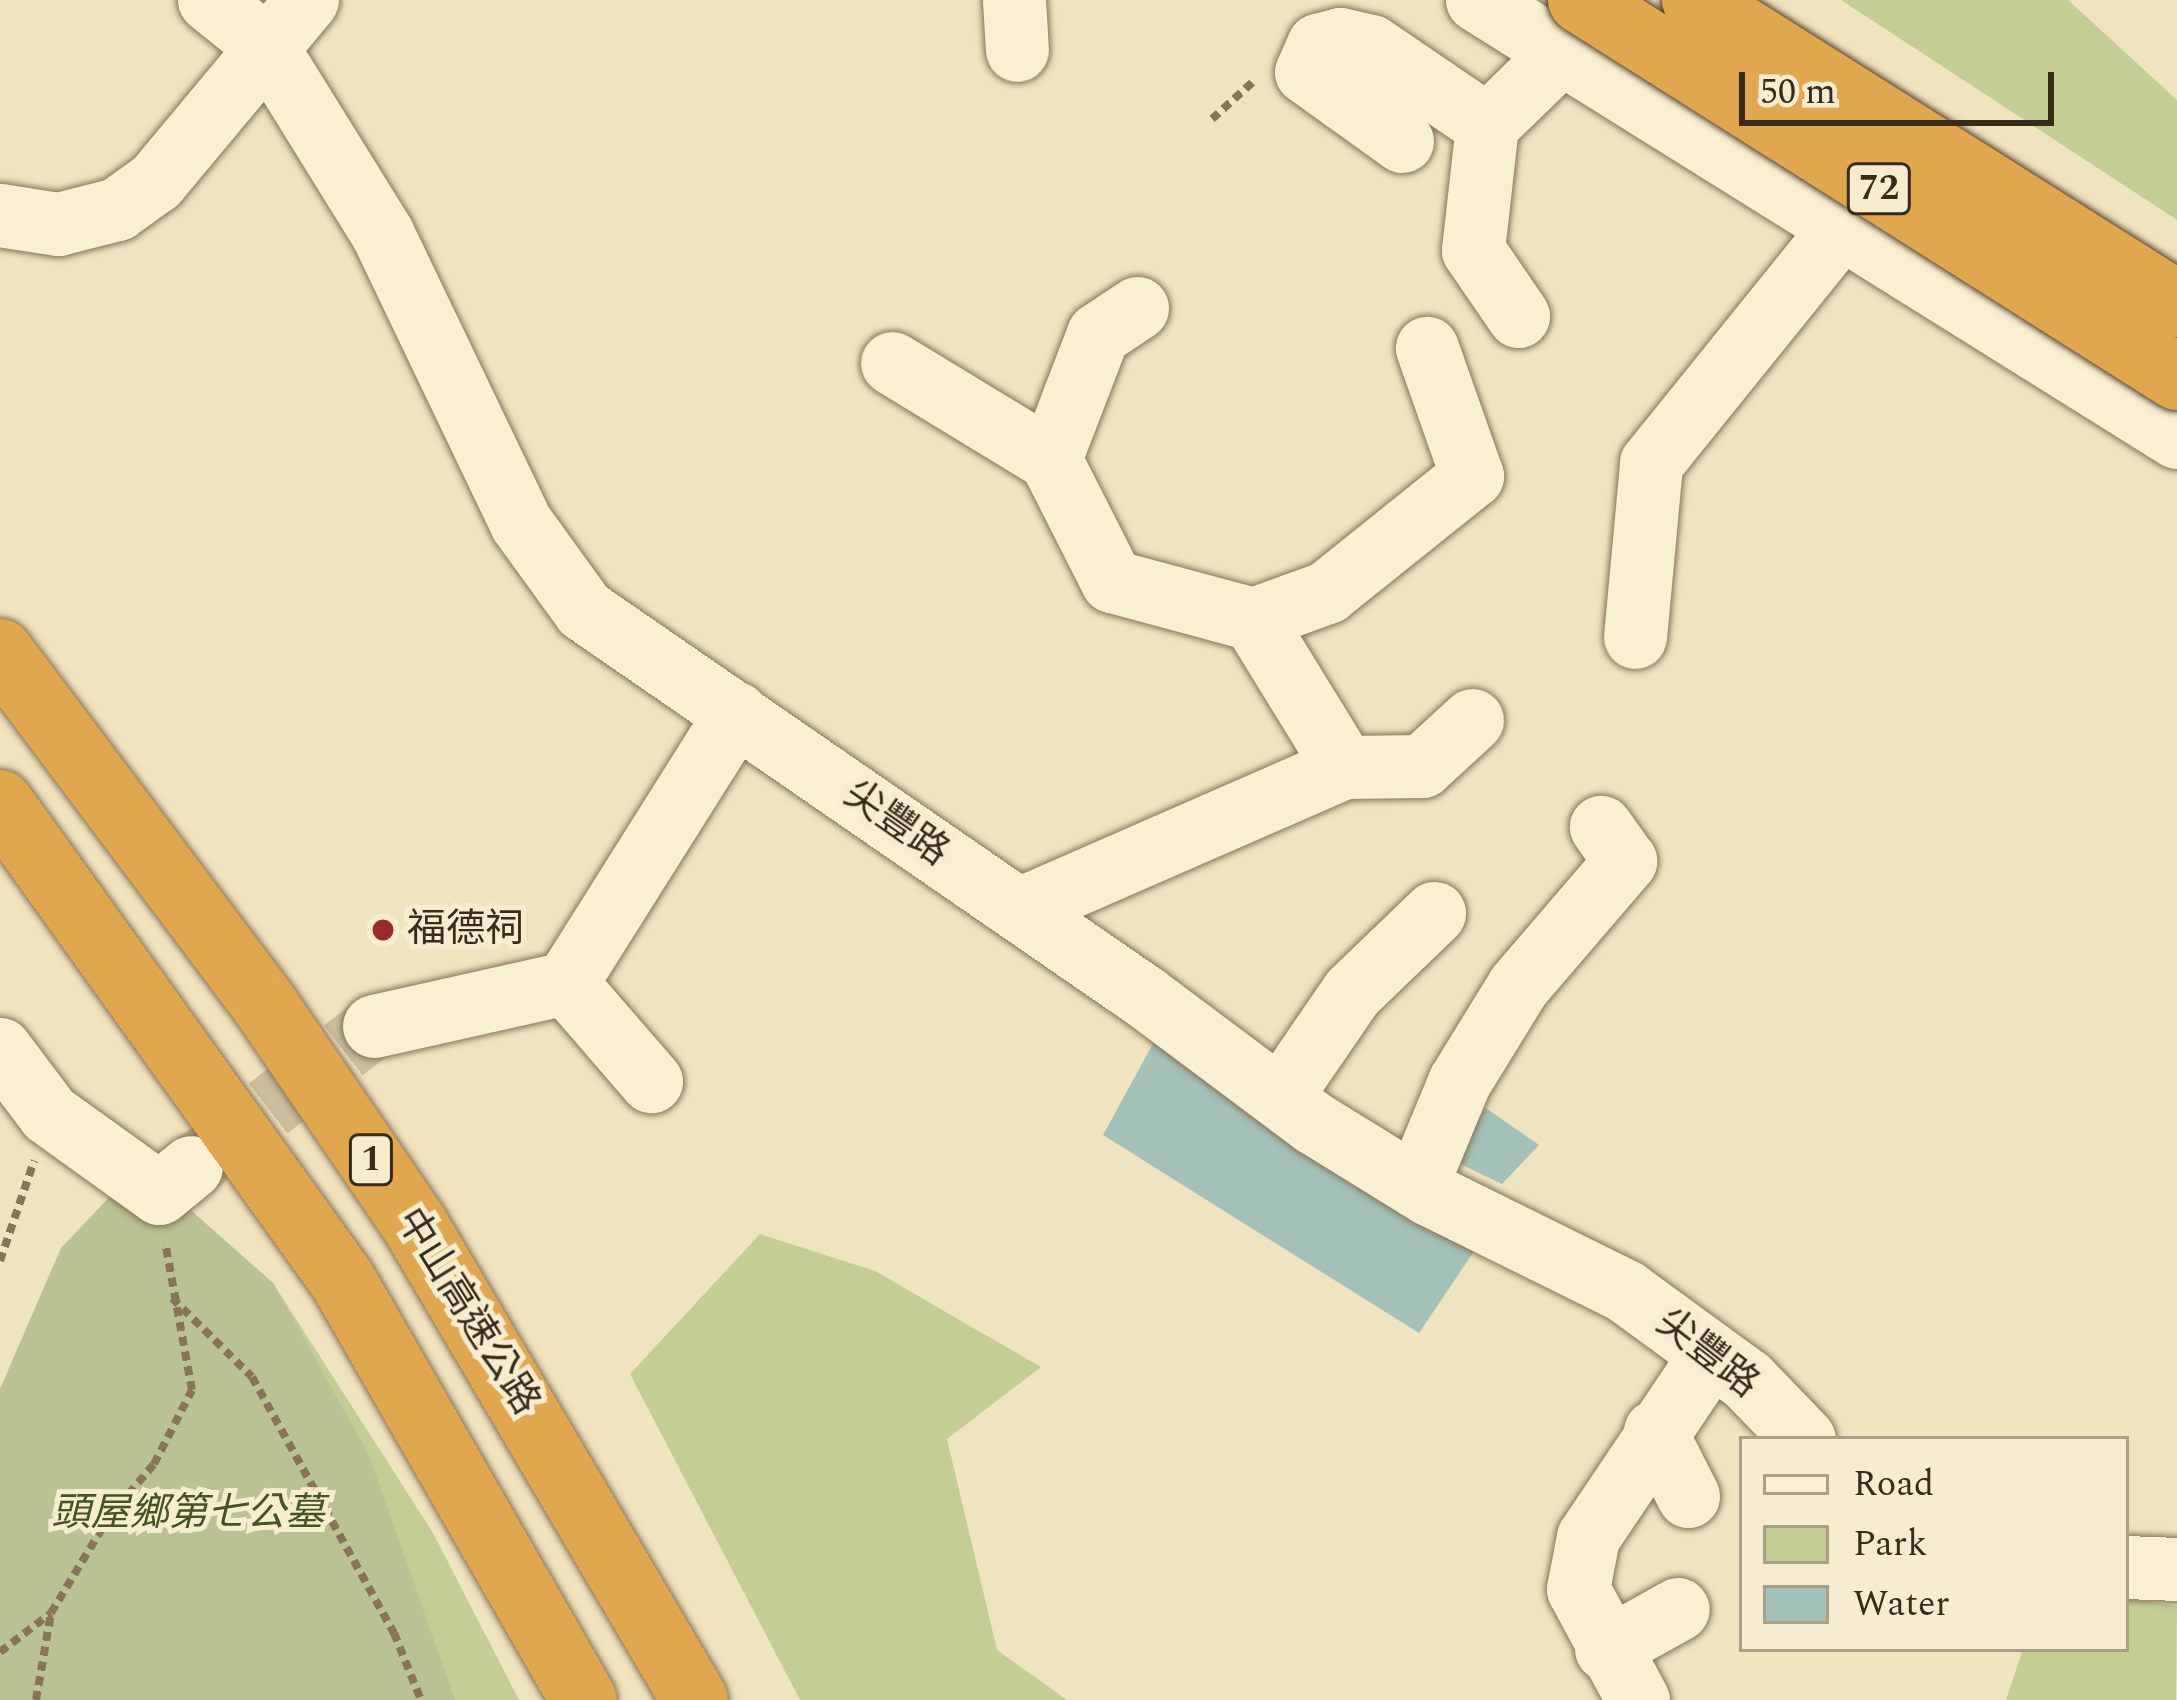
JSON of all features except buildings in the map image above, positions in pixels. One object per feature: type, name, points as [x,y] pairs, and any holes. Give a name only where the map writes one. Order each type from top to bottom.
[{"type":"highway","name":"72","points":[[1695,0],[2177,304]]},
{"type":"highway","name":"72","points":[[1570,27],[2177,377]]},
{"type":"highway","name":"中山高速公路","points":[[0,652],[267,1008],[415,1225],[694,1700]]},
{"type":"highway","name":"1","points":[[0,803],[343,1281],[584,1700]]},
{"type":"street","name":"尖豐路","points":[[208,0],[266,46],[383,235],[521,523],[584,610],[1019,909],[1280,1097],[1416,1186],[1625,1291],[1711,1354],[1801,1436]]},
{"type":"street","points":[[0,214],[58,224],[117,209],[156,181],[307,0]]},
{"type":"street","points":[[1477,0],[1570,27],[1838,230],[2177,437]]},
{"type":"street","points":[[1519,316],[1473,250],[1487,125],[1570,27]]},
{"type":"street","points":[[1402,141],[1306,72],[1318,45],[1340,39],[1371,46],[1487,125]]},
{"type":"street","points":[[1635,638],[1651,463],[1838,230]]},
{"type":"street","points":[[1050,459],[1098,334],[1137,308]]},
{"type":"street","points":[[892,363],[1050,459],[1112,581],[1253,619],[1327,592],[1472,476],[1427,348]]},
{"type":"street","points":[[1253,619],[1344,767]]},
{"type":"street","points":[[374,1026],[566,983],[736,713]]},
{"type":"street","points":[[1019,909],[1344,767],[1422,766],[1472,720]]},
{"type":"street","points":[[1416,1186],[1459,1082],[1518,986],[1625,861],[1600,827]]},
{"type":"street","points":[[1280,1097],[1352,992],[1434,913]]},
{"type":"street","points":[[566,983],[651,1081]]},
{"type":"street","points":[[0,1048],[49,1114],[175,1180]]},
{"type":"street","points":[[1678,1609],[1622,1674],[1578,1589],[1588,1537],[1711,1354]]},
{"type":"street","points":[[1655,1431],[1688,1496]]},
{"type":"street","points":[[2129,1567],[2177,1569]]},
{"type":"path","points":[[0,1261],[49,1114]]},
{"type":"path","points":[[36,1700],[51,1613],[109,1517],[154,1464],[192,1390],[172,1298],[175,1180]]},
{"type":"path","points":[[172,1298],[252,1377],[394,1633],[421,1700]]},
{"type":"path","points":[[0,1652],[51,1613]]},
{"type":"green space","points":[[1841,0],[2068,0],[2177,100],[2177,220]]},
{"type":"green space","name":"頭屋鄉第七公墓","points":[[140,1165],[273,1283],[369,1455],[455,1700],[0,1700],[0,1389],[61,1248]]},
{"type":"green space","points":[[215,1232],[273,1283],[433,1533],[519,1700],[438,1700]]},
{"type":"green space","points":[[760,1234],[875,1271],[1041,1367],[947,1439],[997,1650],[1067,1700],[800,1700],[630,1374]]},
{"type":"green space","points":[[2129,1599],[2177,1606],[2176,1700],[2006,1700],[2022,1652],[2129,1652]]},
{"type":"water","points":[[1155,1040],[1479,1244],[1419,1333],[1103,1135]]},
{"type":"water","points":[[1486,1108],[1539,1145],[1502,1184],[1450,1159]]},
{"type":"tunnel","points":[[193,1166],[374,1026]]},
{"type":"place","name":"福德祠","points":[[383,930]]}]
